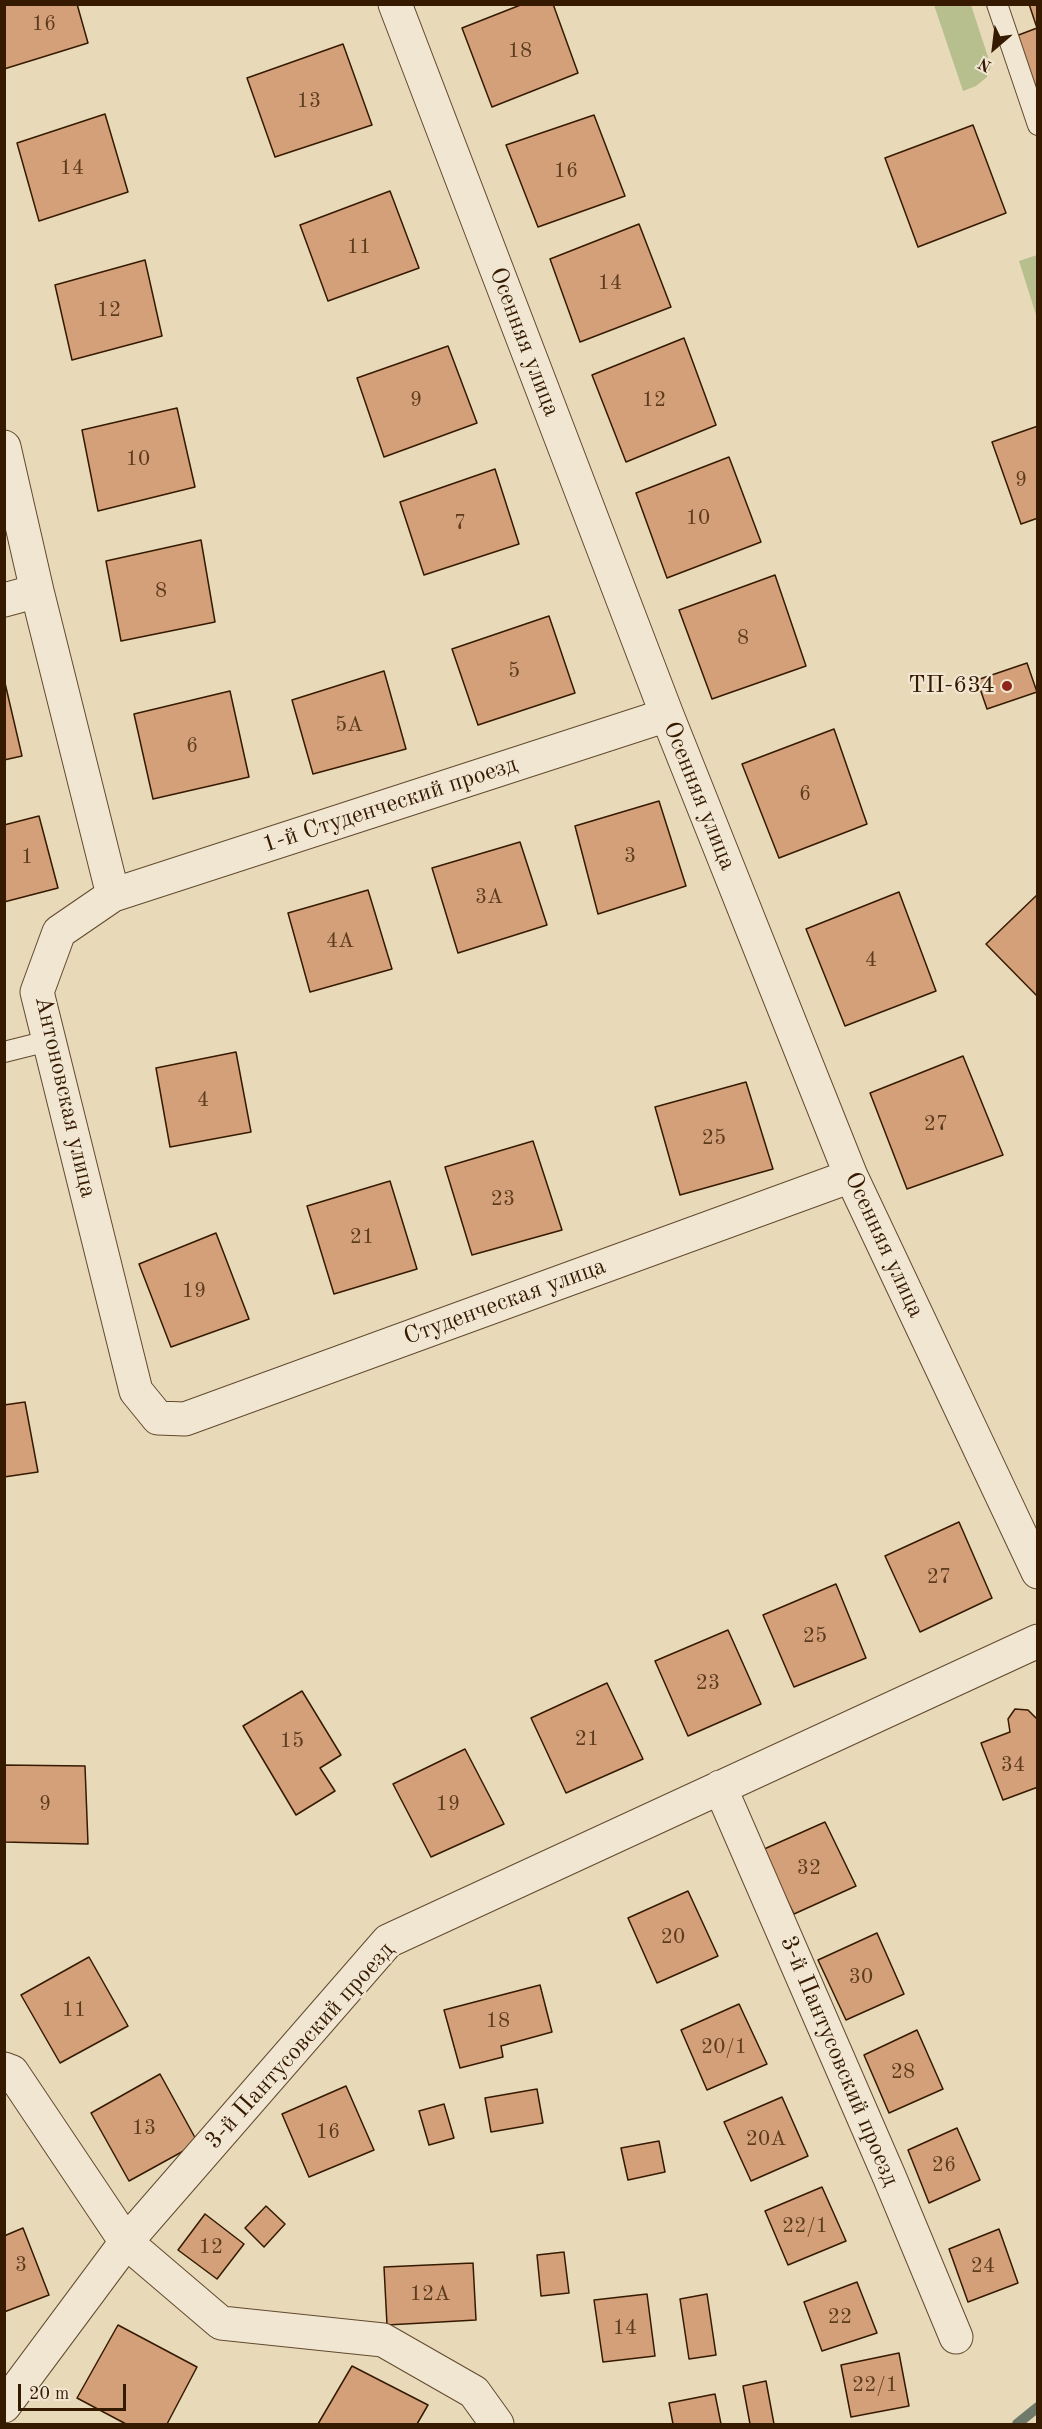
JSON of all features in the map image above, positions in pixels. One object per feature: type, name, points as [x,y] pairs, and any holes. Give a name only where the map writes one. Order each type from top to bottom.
[{"type":"street","name":"Осенняя улица","points":[[395,4],[667,715],[851,1176],[1038,1572]]},
{"type":"street","points":[[4,447],[37,591],[113,895]]},
{"type":"street","points":[[4,600],[37,591]]},
{"type":"street","name":"1-й Студенческий проезд","points":[[113,895],[667,715]]},
{"type":"street","name":"Антоновская улица","points":[[113,895],[59,932],[37,992],[136,1391],[158,1418]]},
{"type":"street","name":"Студенческая улица","points":[[158,1418],[185,1419],[851,1176]]},
{"type":"street","name":"3-й Пантусовский проезд","points":[[4,2406],[126,2242],[388,1941],[1038,1641]]},
{"type":"street","name":"3-й Пантусовский проезд","points":[[720,1787],[889,2176],[956,2337]]},
{"type":"street","points":[[4,2069],[12,2072],[126,2242],[221,2324],[383,2340],[474,2392],[497,2424]]},
{"type":"lane","points":[[997,4],[1038,125]]},
{"type":"lane","points":[[4,1052],[48,1041]]},
{"type":"green space","points":[[934,5],[971,5],[991,66],[987,77],[976,86],[963,91]]},
{"type":"green space","points":[[1038,255],[1037,318],[1019,261]]},
{"type":"building","points":[[4,4],[77,4],[88,43],[4,69]]},
{"type":"building","points":[[523,4],[553,4],[578,73],[492,107],[462,28]]},
{"type":"building","points":[[1029,4],[1038,4],[1038,93],[1016,36],[1037,28]]},
{"type":"building","points":[[343,44],[372,125],[275,157],[247,78]]},
{"type":"building","points":[[105,114],[128,192],[39,221],[17,143]]},
{"type":"building","points":[[594,115],[625,196],[538,227],[506,145]]},
{"type":"building","points":[[973,125],[1006,213],[918,247],[885,158]]},
{"type":"building","points":[[390,191],[419,268],[328,301],[300,225]]},
{"type":"building","points":[[639,224],[671,307],[580,342],[550,259]]},
{"type":"building","points":[[145,260],[162,336],[72,360],[55,285]]},
{"type":"building","points":[[684,338],[716,425],[626,462],[592,375]]},
{"type":"building","points":[[448,346],[477,423],[384,457],[357,378]]},
{"type":"building","points":[[177,408],[195,487],[98,511],[82,430]]},
{"type":"building","points":[[1038,426],[1038,518],[1021,524],[992,442]]},
{"type":"building","points":[[729,457],[761,542],[667,578],[636,493]]},
{"type":"building","points":[[495,469],[519,544],[424,575],[400,502]]},
{"type":"building","points":[[201,540],[215,622],[121,641],[106,561]]},
{"type":"building","points":[[775,575],[806,666],[712,699],[679,610]]},
{"type":"building","points":[[549,616],[575,693],[478,725],[452,649]]},
{"type":"building","name":"ТП-634","points":[[1027,663],[1037,692],[987,709],[977,680]]},
{"type":"building","points":[[384,671],[406,749],[313,774],[292,700]]},
{"type":"building","points":[[4,683],[22,756],[4,760]]},
{"type":"building","points":[[230,691],[249,777],[153,799],[134,714]]},
{"type":"building","points":[[834,729],[867,824],[779,858],[742,764]]},
{"type":"building","points":[[659,801],[686,886],[598,914],[575,826]]},
{"type":"building","points":[[39,816],[58,888],[4,902],[4,825]]},
{"type":"building","points":[[520,842],[547,925],[458,953],[432,868]]},
{"type":"building","points":[[368,890],[392,969],[310,992],[288,913]]},
{"type":"building","points":[[899,892],[936,991],[845,1026],[806,929]]},
{"type":"building","points":[[1038,894],[1038,997],[986,944]]},
{"type":"building","points":[[236,1052],[251,1132],[170,1147],[156,1068]]},
{"type":"building","points":[[963,1056],[1003,1155],[907,1189],[870,1093]]},
{"type":"building","points":[[746,1082],[773,1169],[680,1195],[655,1107]]},
{"type":"building","points":[[533,1141],[562,1230],[472,1255],[445,1167]]},
{"type":"building","points":[[390,1181],[417,1269],[334,1294],[307,1206]]},
{"type":"building","points":[[216,1233],[249,1319],[171,1347],[139,1264]]},
{"type":"building","points":[[25,1402],[38,1472],[4,1477],[4,1405]]},
{"type":"building","points":[[959,1522],[992,1598],[920,1632],[885,1556]]},
{"type":"building","points":[[836,1584],[866,1658],[794,1687],[763,1615]]},
{"type":"building","points":[[728,1630],[761,1704],[688,1736],[655,1661]]},
{"type":"building","points":[[607,1683],[643,1759],[566,1793],[531,1718]]},
{"type":"building","points":[[302,1691],[341,1755],[320,1768],[335,1791],[296,1815],[243,1726]]},
{"type":"building","points":[[1015,1709],[1028,1710],[1038,1720],[1038,1787],[1003,1800],[981,1743],[1010,1732],[1008,1719]]},
{"type":"building","points":[[465,1749],[504,1824],[431,1857],[393,1784]]},
{"type":"building","points":[[4,1765],[85,1766],[88,1844],[4,1842]]},
{"type":"building","points":[[825,1822],[856,1886],[794,1914],[762,1850]]},
{"type":"building","points":[[688,1891],[718,1956],[657,1983],[628,1918]]},
{"type":"building","points":[[877,1933],[904,1994],[846,2020],[818,1960]]},
{"type":"building","points":[[89,1957],[128,2026],[60,2063],[21,1995]]},
{"type":"building","points":[[540,1985],[552,2032],[501,2046],[503,2057],[460,2068],[444,2010]]},
{"type":"building","points":[[739,2004],[767,2064],[707,2090],[681,2030]]},
{"type":"building","points":[[917,2030],[943,2089],[889,2113],[864,2055]]},
{"type":"building","points":[[160,2074],[198,2143],[129,2181],[91,2113]]},
{"type":"building","points":[[346,2086],[374,2150],[309,2177],[282,2114]]},
{"type":"building","points":[[537,2089],[543,2123],[491,2132],[485,2098]]},
{"type":"building","points":[[782,2097],[808,2156],[751,2181],[724,2122]]},
{"type":"building","points":[[444,2104],[454,2138],[429,2145],[419,2111]]},
{"type":"building","points":[[957,2128],[980,2180],[929,2203],[908,2150]]},
{"type":"building","points":[[659,2141],[665,2172],[628,2180],[621,2148]]},
{"type":"building","points":[[822,2187],[846,2241],[788,2265],[765,2211]]},
{"type":"building","points":[[266,2206],[285,2224],[264,2247],[245,2228]]},
{"type":"building","points":[[205,2214],[244,2244],[217,2279],[178,2250]]},
{"type":"building","points":[[23,2228],[49,2295],[4,2312],[4,2236]]},
{"type":"building","points":[[999,2229],[1018,2283],[968,2302],[949,2249]]},
{"type":"building","points":[[564,2252],[569,2293],[541,2296],[537,2255]]},
{"type":"building","points":[[473,2263],[476,2320],[387,2325],[384,2267]]},
{"type":"building","points":[[857,2282],[877,2333],[822,2351],[804,2302]]},
{"type":"building","points":[[647,2294],[655,2356],[603,2362],[594,2300]]},
{"type":"building","points":[[707,2294],[716,2355],[689,2359],[680,2299]]},
{"type":"building","points":[[118,2325],[197,2367],[167,2424],[126,2424],[77,2398]]},
{"type":"building","points":[[899,2353],[909,2406],[851,2417],[841,2365]]},
{"type":"building","points":[[352,2366],[428,2405],[417,2424],[318,2424]]},
{"type":"building","points":[[766,2381],[774,2424],[750,2424],[743,2386]]},
{"type":"building","points":[[715,2394],[721,2424],[673,2424],[669,2403]]},
{"type":"waterway","points":[[1017,2424],[1038,2407]]},
{"type":"place","name":"ТП-634","points":[[1007,686]]}]
